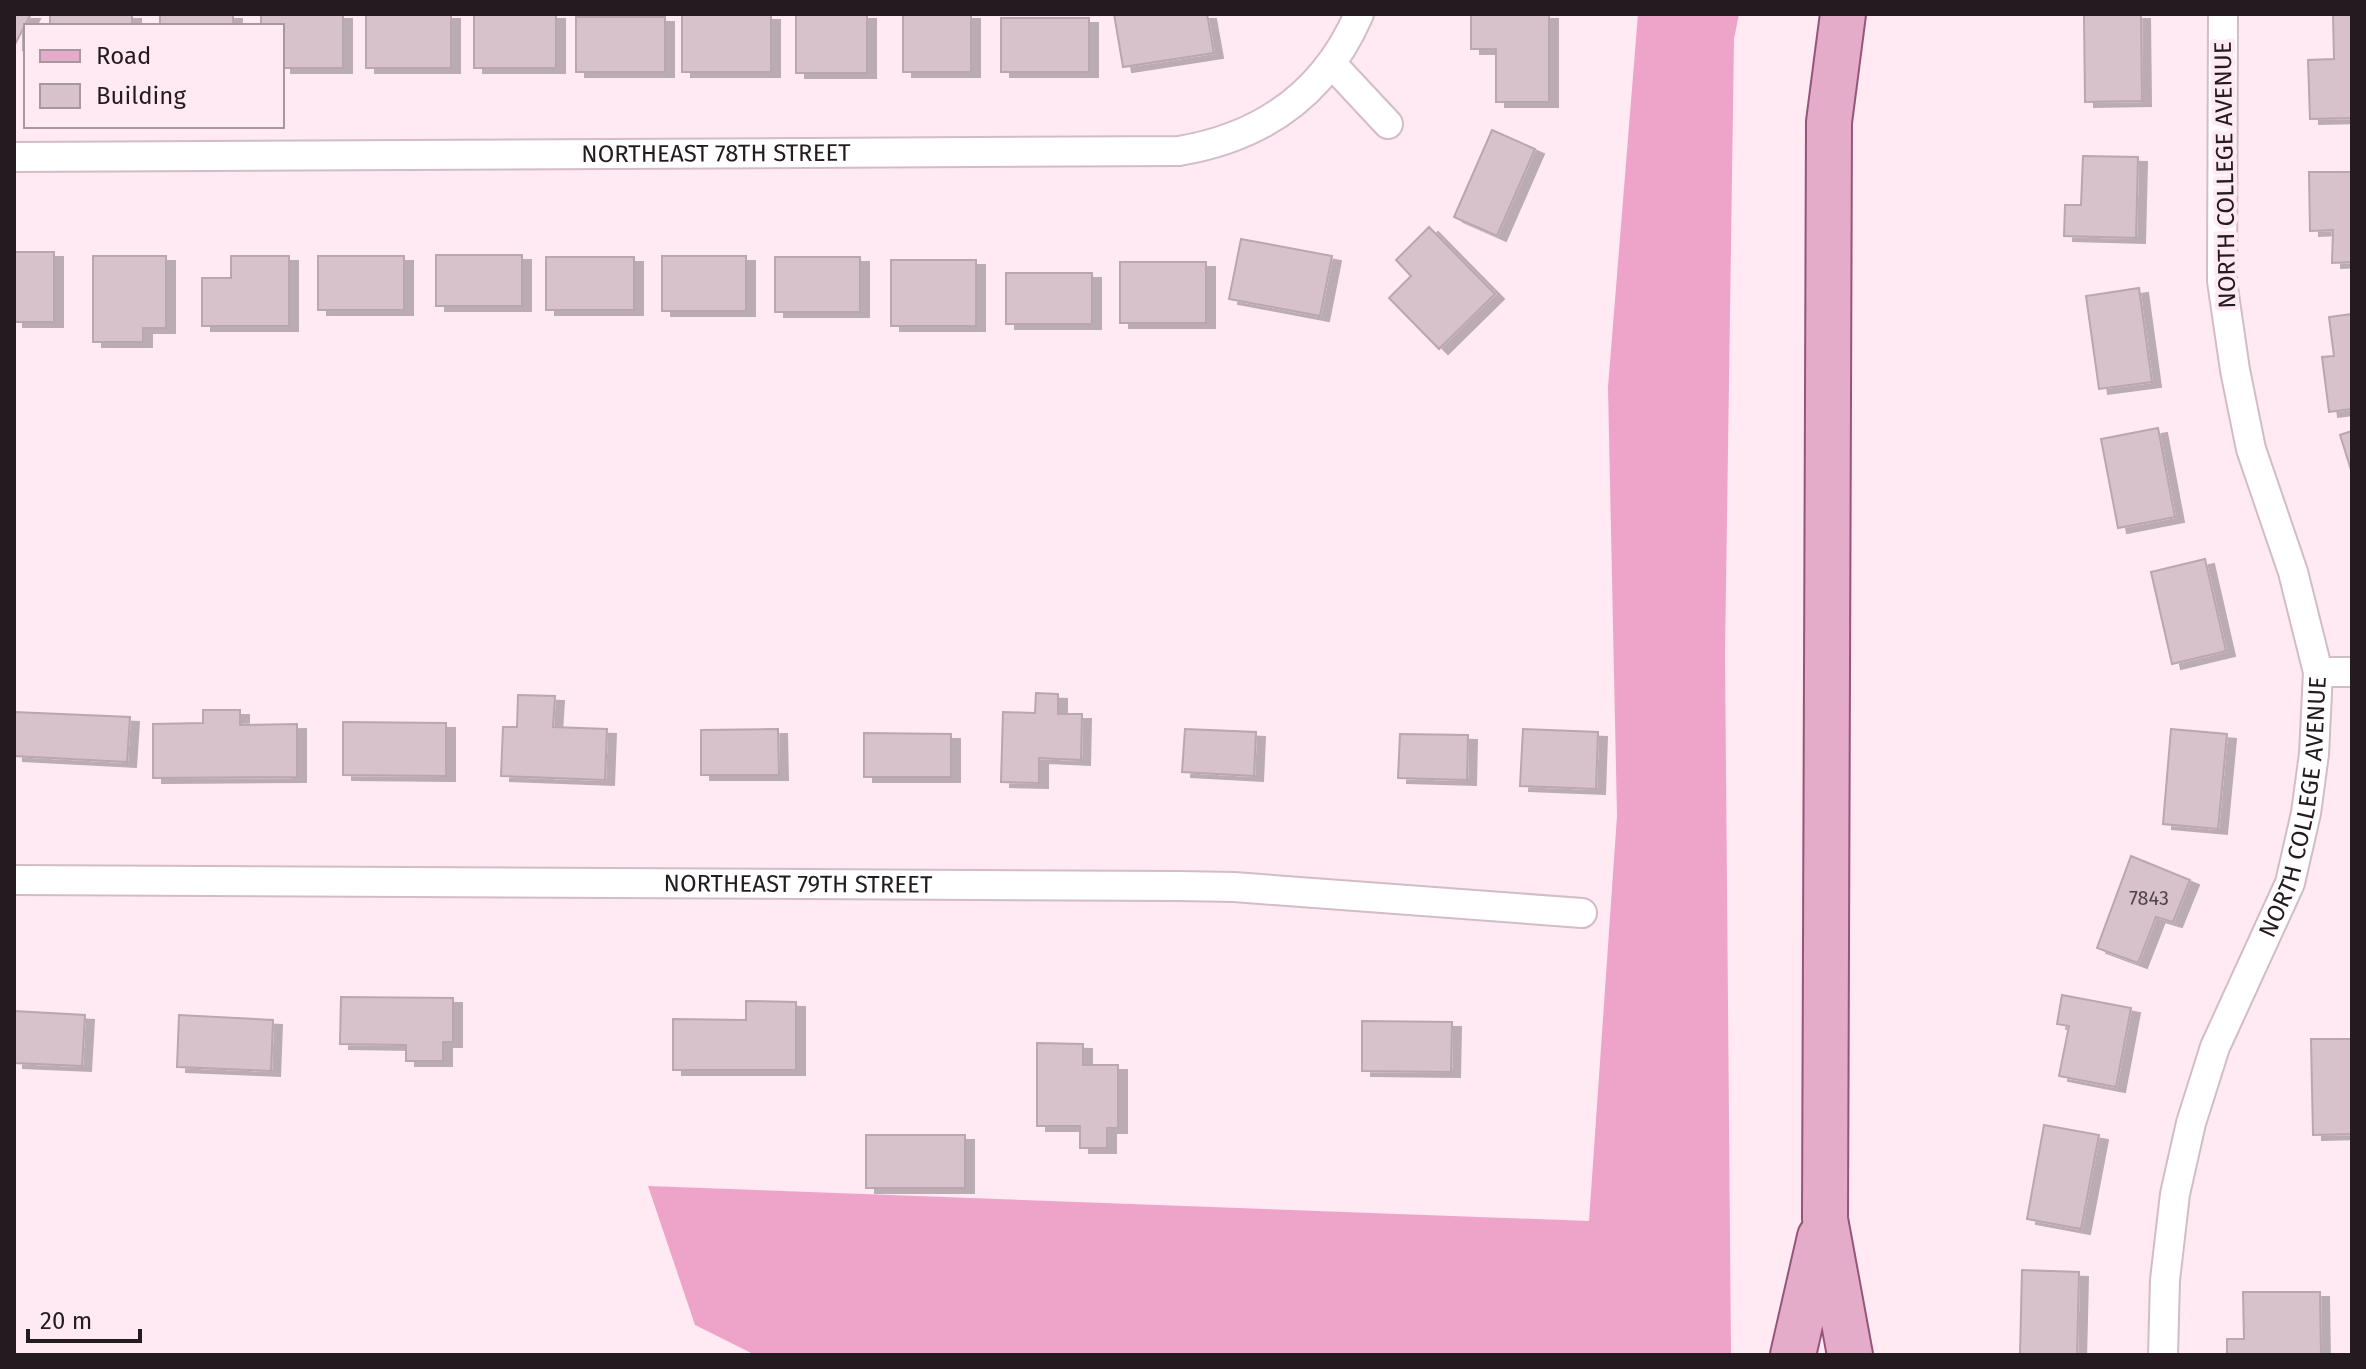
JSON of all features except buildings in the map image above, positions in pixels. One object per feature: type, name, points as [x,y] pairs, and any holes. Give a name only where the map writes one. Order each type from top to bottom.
[{"type":"main road","points":[[1843,14],[1829,122],[1825,1219],[1850,1355]]},
{"type":"main road","points":[[1793,1355],[1825,1219]]},
{"type":"street","name":"NORTHEAST 78TH STREET","points":[[14,157],[1179,151],[1205,147],[1254,129],[1298,100],[1332,64],[1359,14]]},
{"type":"street","name":"NORTH COLLEGE AVENUE","points":[[2163,1355],[2165,1280],[2178,1180],[2191,1123],[2215,1047],[2290,883],[2306,813],[2314,754],[2318,672],[2293,572],[2251,449],[2222,281],[2223,14]]},
{"type":"street","points":[[1332,64],[1388,124]]},
{"type":"street","points":[[2318,672],[2352,672]]},
{"type":"street","name":"NORTHEAST 79TH STREET","points":[[14,880],[1234,887],[1582,913]]},
{"type":"shaded area","points":[[1638,14],[1739,14],[1734,39],[1725,654],[1731,1355],[755,1355],[695,1325],[648,1186],[1589,1221],[1617,816],[1608,387]]}]
